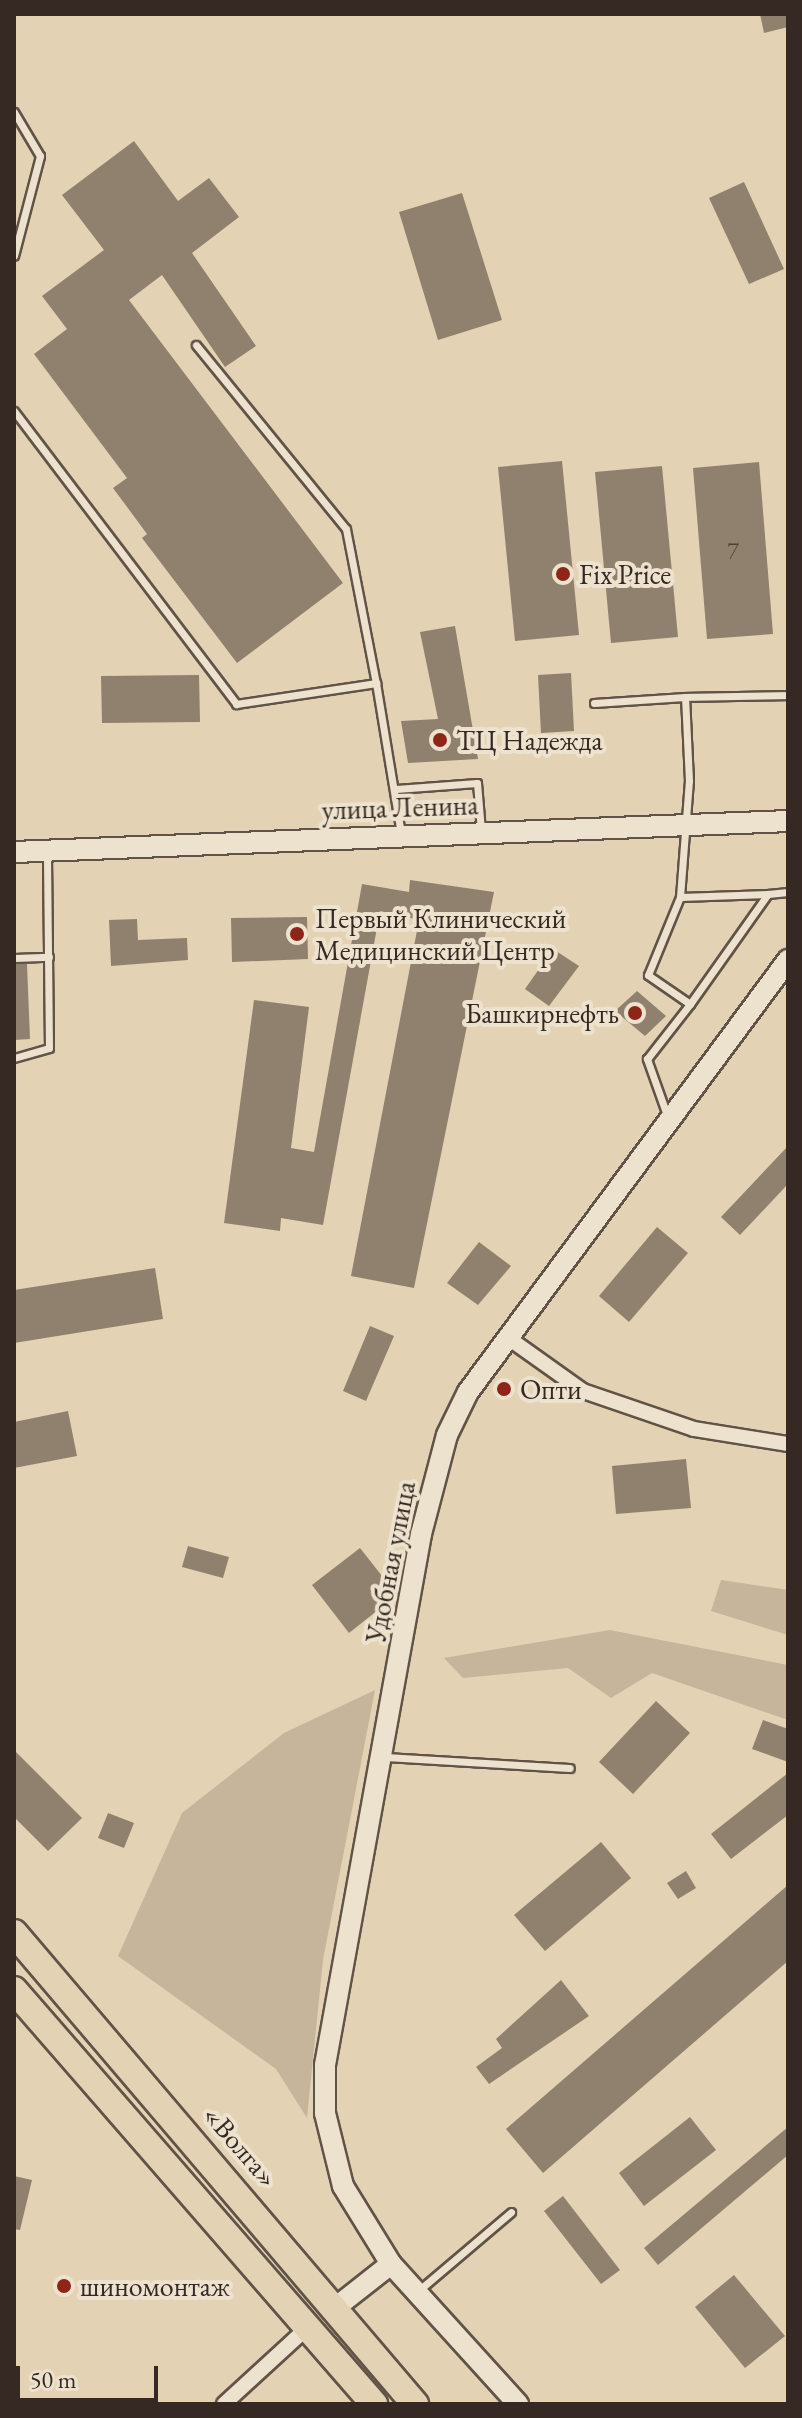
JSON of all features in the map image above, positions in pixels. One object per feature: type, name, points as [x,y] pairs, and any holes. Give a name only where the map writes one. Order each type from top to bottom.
[{"type":"highway","name":"«Волга»","points":[[14,1933],[415,2404]]},
{"type":"highway","points":[[14,1990],[374,2404]]},
{"type":"highway","points":[[308,2327],[335,2308]]},
{"type":"main road","name":"улица Ленина","points":[[14,852],[401,834],[788,821]]},
{"type":"main road","name":"Удобная улица","points":[[518,2404],[391,2264],[343,2186],[325,2113],[325,2065],[433,1482],[468,1392],[788,960]]},
{"type":"main road","points":[[335,2308],[391,2264]]},
{"type":"street","points":[[507,1337],[583,1391],[694,1429],[788,1444]]},
{"type":"street","points":[[224,2404],[308,2327]]},
{"type":"lane","points":[[14,112],[40,156],[14,256]]},
{"type":"lane","points":[[196,345],[346,529],[396,789],[401,834]]},
{"type":"lane","points":[[14,411],[236,704],[376,683]]},
{"type":"lane","points":[[594,703],[788,695]]},
{"type":"lane","points":[[685,697],[687,824],[680,897],[648,975],[690,1004]]},
{"type":"lane","points":[[396,789],[477,783],[481,831]]},
{"type":"lane","points":[[14,1058],[49,1048],[47,850]]},
{"type":"lane","points":[[680,897],[788,892]]},
{"type":"lane","points":[[670,1123],[647,1059],[768,894]]},
{"type":"lane","points":[[14,958],[49,957]]},
{"type":"lane","points":[[384,1757],[570,1768]]},
{"type":"lane","points":[[416,2292],[511,2212]]},
{"type":"shaded area","points":[[721,1580],[788,1590],[788,1635],[711,1611]]},
{"type":"shaded area","points":[[610,1630],[788,1665],[788,1720],[652,1673],[611,1698],[568,1668],[463,1678],[444,1658]]},
{"type":"shaded area","points":[[375,1690],[323,1960],[307,2118],[276,2069],[118,1956],[182,1813],[284,1733]]},
{"type":"building","points":[[760,14],[788,14],[788,27],[764,33]]},
{"type":"building","points":[[134,141],[178,201],[209,178],[239,217],[192,253],[256,346],[225,367],[162,275],[129,300],[343,583],[237,663],[142,538],[147,534],[113,488],[127,478],[34,354],[67,329],[42,296],[104,250],[62,195]]},
{"type":"building","points":[[744,182],[784,269],[749,284],[709,198]]},
{"type":"building","points":[[462,193],[502,320],[438,340],[399,212]]},
{"type":"building","points":[[562,461],[579,635],[515,641],[498,467]]},
{"type":"building","points":[[759,462],[773,634],[707,639],[693,468]]},
{"type":"building","points":[[662,466],[678,637],[611,643],[595,472]]},
{"type":"building","points":[[455,626],[478,759],[408,763],[401,721],[438,719],[420,632]]},
{"type":"building","points":[[571,673],[574,731],[541,733],[538,675]]},
{"type":"building","points":[[199,675],[200,722],[102,723],[101,676]]},
{"type":"building","points":[[410,880],[494,892],[414,1288],[351,1276],[419,920],[380,911],[323,1225],[281,1218],[280,1231],[224,1223],[254,1000],[309,1007],[291,1148],[314,1152],[362,884],[409,892]]},
{"type":"building","points":[[307,917],[308,959],[232,962],[231,918]]},
{"type":"building","points":[[137,919],[138,940],[187,938],[188,960],[111,966],[109,920]]},
{"type":"building","points":[[553,949],[579,966],[549,1006],[525,989]]},
{"type":"building","points":[[14,964],[27,964],[30,1039],[14,1040]]},
{"type":"building","points":[[637,991],[666,1016],[645,1036],[615,1011]]},
{"type":"building","points":[[788,1146],[788,1184],[740,1235],[721,1217]]},
{"type":"building","points":[[657,1227],[688,1253],[629,1322],[599,1296]]},
{"type":"building","points":[[479,1242],[511,1266],[478,1305],[447,1283]]},
{"type":"building","points":[[155,1268],[163,1319],[14,1343],[14,1290]]},
{"type":"building","points":[[370,1326],[394,1336],[366,1401],[343,1391]]},
{"type":"building","points":[[68,1411],[77,1456],[14,1468],[14,1422]]},
{"type":"building","points":[[686,1459],[691,1508],[616,1514],[612,1466]]},
{"type":"building","points":[[188,1546],[229,1557],[223,1578],[182,1567]]},
{"type":"building","points":[[360,1548],[397,1595],[349,1633],[312,1585]]},
{"type":"building","points":[[656,1701],[690,1733],[633,1794],[599,1762]]},
{"type":"building","points":[[763,1720],[788,1729],[788,1762],[752,1749]]},
{"type":"building","points":[[14,1750],[82,1818],[48,1851],[14,1817]]},
{"type":"building","points":[[788,1773],[788,1815],[731,1859],[711,1834]]},
{"type":"building","points":[[108,1813],[134,1823],[124,1848],[98,1838]]},
{"type":"building","points":[[601,1842],[631,1878],[545,1951],[514,1915]]},
{"type":"building","points":[[686,1871],[696,1888],[678,1899],[667,1883]]},
{"type":"building","points":[[788,1885],[788,1961],[543,2173],[506,2129]]},
{"type":"building","points":[[561,1980],[589,2016],[489,2084],[476,2067],[502,2048],[496,2039]]},
{"type":"building","points":[[690,2117],[716,2150],[644,2206],[619,2173]]},
{"type":"building","points":[[788,2127],[788,2155],[658,2265],[644,2248]]},
{"type":"building","points":[[14,2176],[32,2180],[20,2230],[14,2229]]},
{"type":"building","points":[[563,2196],[620,2270],[601,2284],[544,2211]]},
{"type":"building","points":[[734,2275],[785,2336],[745,2368],[695,2307]]},
{"type":"place","name":"Fix Price","points":[[563,574]]},
{"type":"place","name":"ТЦ Надежда","points":[[440,740]]},
{"type":"place","name":"Первый Клинический Медицинский Центр","points":[[297,934]]},
{"type":"place","name":"Башкирнефть","points":[[635,1013]]},
{"type":"place","name":"Опти","points":[[504,1389]]},
{"type":"place","name":"шиномонтаж","points":[[64,2286]]}]
